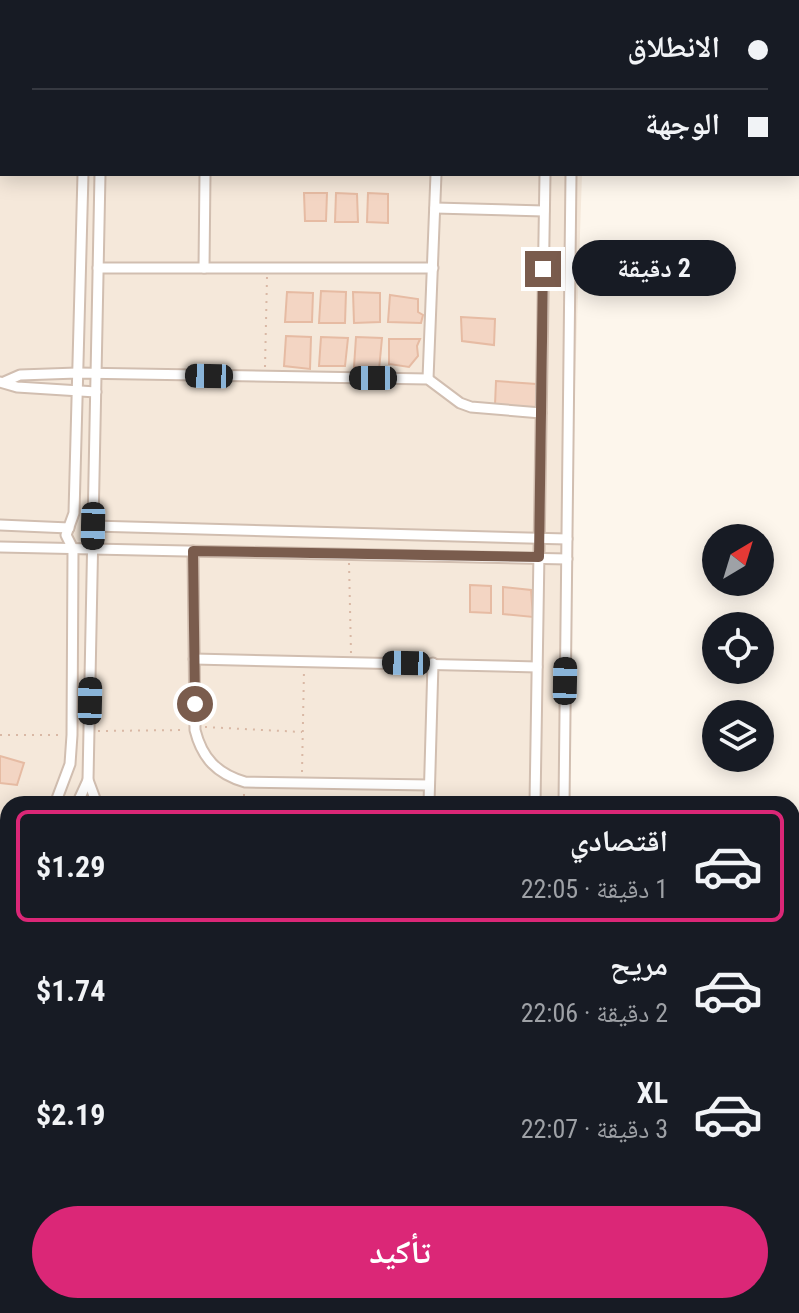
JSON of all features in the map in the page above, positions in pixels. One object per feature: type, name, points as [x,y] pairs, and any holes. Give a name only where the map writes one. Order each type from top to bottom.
[{"type":"street","points":[[58,796],[70,764],[72,735],[73,549],[67,538],[74,513],[83,176]]},
{"type":"street","points":[[94,796],[88,780],[100,176]]},
{"type":"street","points":[[204,268],[205,176]]},
{"type":"street","points":[[428,379],[436,176]]},
{"type":"street","points":[[535,796],[545,176]]},
{"type":"street","points":[[564,796],[571,176]]},
{"type":"street","points":[[435,208],[544,211]]},
{"type":"street","points":[[98,268],[433,268]]},
{"type":"street","points":[[2,382],[20,375],[77,373],[428,379],[460,403],[471,407],[541,413]]},
{"type":"street","points":[[2,382],[17,387],[96,392]]},
{"type":"street","points":[[0,525],[69,528]]},
{"type":"street","points":[[93,526],[567,539]]},
{"type":"street","points":[[0,547],[567,559]]},
{"type":"street","points":[[193,551],[195,728],[199,745],[217,770],[245,782],[429,785]]},
{"type":"street","points":[[194,659],[537,667]]},
{"type":"street","points":[[429,796],[433,663]]},
{"type":"street","points":[[81,796],[88,780]]},
{"type":"path","points":[[265,377],[267,268]]},
{"type":"path","points":[[349,554],[351,662]]},
{"type":"path","points":[[302,783],[305,661]]},
{"type":"path","points":[[89,731],[195,728],[303,732]]},
{"type":"path","points":[[0,735],[72,735]]},
{"type":"path","points":[[244,796],[245,782]]},
{"type":"shaded area","points":[[0,176],[582,176],[561,796],[0,796]]},
{"type":"building","points":[[304,193],[327,193],[326,221],[305,221]]},
{"type":"building","points":[[336,193],[357,194],[358,222],[335,222]]},
{"type":"building","points":[[368,193],[388,194],[388,223],[367,222]]},
{"type":"building","points":[[321,291],[346,292],[345,323],[319,323]]},
{"type":"building","points":[[287,292],[313,293],[312,322],[285,322]]},
{"type":"building","points":[[353,292],[380,293],[380,322],[354,323]]},
{"type":"building","points":[[390,295],[418,299],[418,312],[423,315],[421,323],[388,322]]},
{"type":"building","points":[[461,317],[495,319],[494,345],[462,341]]},
{"type":"building","points":[[286,336],[311,337],[310,369],[284,366]]},
{"type":"building","points":[[321,337],[348,338],[345,366],[319,366]]},
{"type":"building","points":[[356,337],[382,338],[379,370],[354,367]]},
{"type":"building","points":[[389,339],[420,339],[418,356],[409,367],[389,364]]},
{"type":"building","points":[[496,381],[536,384],[537,409],[495,405]]},
{"type":"building","points":[[470,585],[491,586],[491,613],[470,612]]},
{"type":"building","points":[[503,587],[531,590],[533,617],[503,614]]},
{"type":"building","points":[[0,756],[24,763],[17,785],[0,783]]},
{"type":"route","points":[[195,704],[193,551],[539,557],[543,269]]}]
